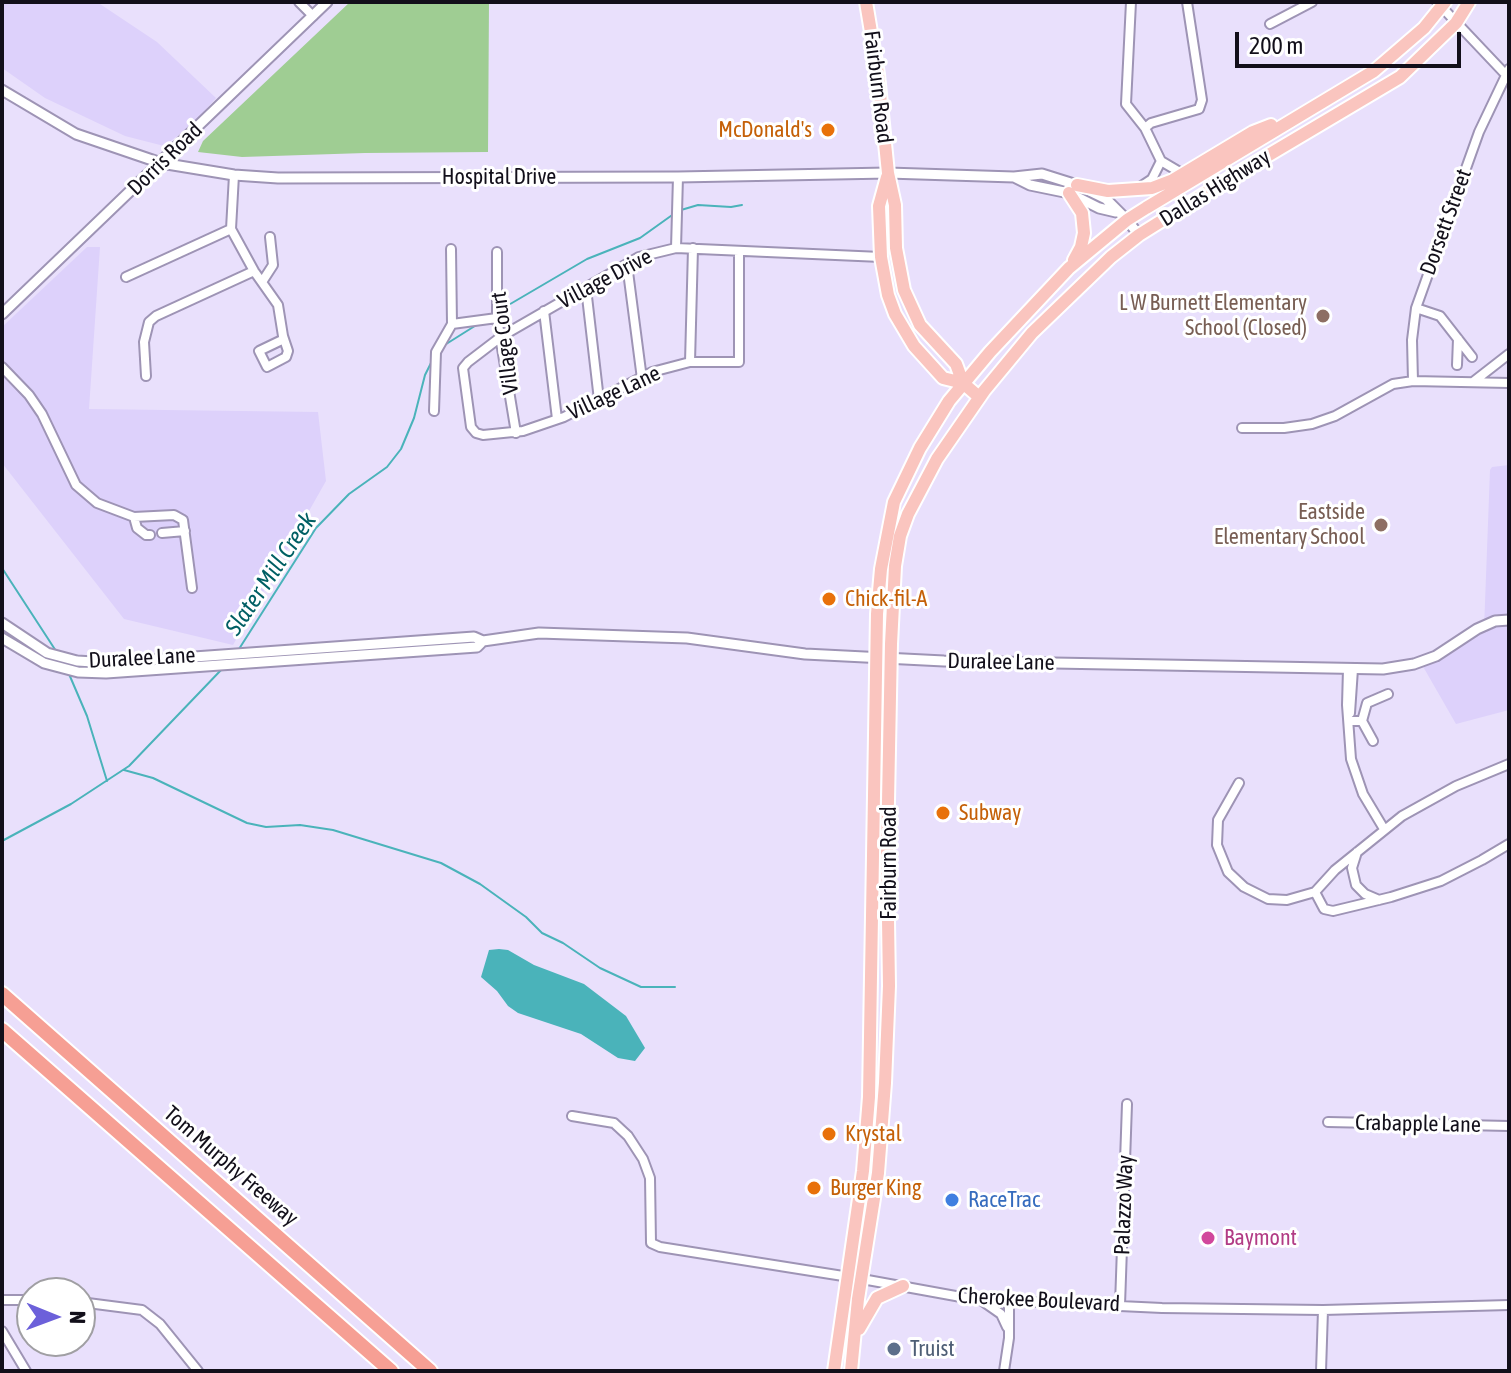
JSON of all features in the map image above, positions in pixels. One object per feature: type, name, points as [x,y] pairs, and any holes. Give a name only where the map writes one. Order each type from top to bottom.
[{"type":"highway","name":"Tom Murphy Freeway","points":[[2,994],[430,1371]]},
{"type":"highway","points":[[2,1030],[391,1371]]},
{"type":"highway","points":[[382,1329],[439,1371]]},
{"type":"main road","name":"Fairburn Road","points":[[866,2],[878,74],[888,173],[895,205],[900,274],[906,298],[920,325],[956,364],[963,383]]},
{"type":"main road","name":"Dallas Highway","points":[[979,397],[1064,300],[1139,235],[1400,77],[1456,23],[1469,2]]},
{"type":"main road","name":"Dallas Highway","points":[[963,383],[1069,268],[1122,216],[1374,71],[1409,43],[1441,4]]},
{"type":"main road","points":[[1069,268],[1081,247],[1084,233],[1082,213],[1073,189],[1108,191],[1152,188],[1183,174],[1253,132],[1296,116]]},
{"type":"main road","name":"Fairburn Road","points":[[851,1371],[878,1173],[889,986],[887,854],[895,566],[900,536],[908,514],[937,459],[979,397],[963,383],[943,378],[909,337],[895,314],[881,257],[879,206],[888,173]]},
{"type":"main road","name":"Fairburn Road","points":[[834,1371],[863,1166],[871,1061],[879,584],[894,502],[930,428],[963,383]]},
{"type":"main road","points":[[854,1339],[877,1298],[903,1286]]},
{"type":"street","points":[[299,2],[313,16]]},
{"type":"street","name":"Dorris Road","points":[[2,314],[327,2]]},
{"type":"street","points":[[1131,2],[1125,99],[1134,118],[1145,128],[1161,161],[1183,174]]},
{"type":"street","points":[[1145,128],[1151,123],[1199,109],[1202,100],[1187,2]]},
{"type":"street","points":[[1270,24],[1309,3]]},
{"type":"street","points":[[1441,4],[1508,74]]},
{"type":"street","name":"Dorsett Street","points":[[1413,381],[1412,340],[1416,308],[1479,132],[1508,74]]},
{"type":"street","name":"Hospital Drive","points":[[2,90],[76,134],[161,163],[234,175],[278,178],[888,173],[1014,177],[1042,174],[1073,189],[1106,199],[1139,235]]},
{"type":"street","points":[[1136,190],[1152,179],[1161,161]]},
{"type":"street","points":[[234,175],[231,229],[254,271],[278,305],[284,339]]},
{"type":"street","points":[[676,248],[678,177]]},
{"type":"street","points":[[126,277],[231,229]]},
{"type":"street","points":[[262,282],[273,265],[270,237]]},
{"type":"street","name":"Village Drive","points":[[476,433],[471,427],[463,368],[477,352],[627,264],[660,250],[676,248],[881,257]]},
{"type":"street","points":[[690,362],[693,248]]},
{"type":"street","points":[[434,411],[436,352],[452,324],[451,249]]},
{"type":"street","name":"Village Lane","points":[[476,433],[516,433],[557,419],[652,372],[690,362],[739,362],[739,251]]},
{"type":"street","name":"Village Court","points":[[497,252],[497,318],[516,433]]},
{"type":"street","points":[[627,264],[642,379]]},
{"type":"street","points":[[146,376],[144,342],[149,322],[254,271]]},
{"type":"street","points":[[586,288],[599,400]]},
{"type":"street","points":[[1416,308],[1440,316],[1472,357]]},
{"type":"street","points":[[544,311],[557,419]]},
{"type":"street","points":[[452,324],[497,318]]},
{"type":"street","points":[[1457,365],[1458,339]]},
{"type":"street","points":[[1473,382],[1509,354]]},
{"type":"street","points":[[2,367],[29,395],[42,414],[76,485],[97,503],[134,517],[174,515],[183,520],[192,588]]},
{"type":"street","points":[[1242,428],[1312,424],[1335,416],[1393,384],[1413,381],[1509,383]]},
{"type":"street","points":[[134,517],[137,528],[150,535]]},
{"type":"street","points":[[162,533],[185,531]]},
{"type":"street","name":"Duralee Lane","points":[[2,623],[47,653],[77,661],[110,663],[474,637],[483,641],[539,633],[659,637],[805,654],[891,659],[1383,669],[1414,664],[1436,656],[1477,629],[1495,621],[1509,620]]},
{"type":"street","name":"Duralee Lane","points":[[2,638],[44,663],[78,672],[106,673],[477,647],[483,641]]},
{"type":"street","points":[[1350,669],[1350,751],[1363,794],[1384,829]]},
{"type":"street","points":[[1373,741],[1362,721],[1367,703],[1388,694]]},
{"type":"street","points":[[1349,721],[1362,721]]},
{"type":"street","points":[[1239,783],[1218,820],[1217,845],[1228,872],[1244,887],[1268,899],[1287,900],[1315,892],[1357,851],[1402,816],[1456,786],[1509,764]]},
{"type":"street","points":[[1315,892],[1324,909],[1333,911],[1380,900],[1441,881],[1509,844]]},
{"type":"street","points":[[1357,851],[1352,868],[1356,885],[1365,894],[1380,900]]},
{"type":"street","name":"Palazzo Way","points":[[1120,1305],[1127,1104]]},
{"type":"street","name":"Cherokee Boulevard","points":[[572,1116],[614,1123],[628,1136],[643,1159],[650,1178],[651,1243],[660,1247],[981,1300],[1323,1310],[1509,1305]]},
{"type":"street","name":"Crabapple Lane","points":[[1328,1122],[1509,1126]]},
{"type":"street","points":[[981,1300],[1001,1314],[1009,1338]]},
{"type":"street","points":[[1004,1371],[1009,1338],[1009,1301]]},
{"type":"street","points":[[1009,1322],[1015,1311],[1029,1302]]},
{"type":"street","points":[[96,1304],[142,1310],[160,1324],[198,1371]]},
{"type":"street","points":[[1321,1371],[1323,1310]]},
{"type":"street","points":[[2,1331],[26,1371]]},
{"type":"shaded area","points":[[2,2],[97,2],[157,42],[216,98],[192,125],[164,146],[125,136],[45,98],[2,68]]},
{"type":"shaded area","points":[[350,2],[489,2],[488,152],[242,157],[198,152],[203,141]]},
{"type":"shaded area","points":[[87,247],[100,247],[89,409],[318,412],[326,481],[233,645],[124,619],[2,463],[2,327]]},
{"type":"shaded area","points":[[1509,465],[1509,710],[1456,724],[1421,663],[1484,629],[1490,470]]},
{"type":"shaded area","points":[[489,950],[508,950],[534,965],[584,984],[626,1016],[645,1048],[635,1061],[618,1058],[581,1034],[518,1013],[481,977]]},
{"type":"waterway","name":"Slater Mill Creek","points":[[681,210],[698,205],[742,205]]},
{"type":"waterway","name":"Slater Mill Creek","points":[[500,310],[587,259],[640,238],[675,213]]},
{"type":"waterway","name":"Slater Mill Creek","points":[[443,346],[478,324]]},
{"type":"waterway","name":"Slater Mill Creek","points":[[239,649],[316,528],[349,494],[387,467],[401,449],[432,361]]},
{"type":"waterway","points":[[2,568],[56,651]]},
{"type":"waterway","name":"Slater Mill Creek","points":[[2,841],[71,804],[129,766],[222,669]]},
{"type":"waterway","points":[[69,674],[87,716],[107,781]]},
{"type":"waterway","points":[[124,770],[153,778],[247,823],[266,827],[300,825],[333,830],[441,863],[480,884],[526,917],[542,933],[600,968],[641,987],[675,987]]},
{"type":"place","name":"McDonald's","points":[[828,130]]},
{"type":"place","name":"L W Burnett Elementary School (Closed)","points":[[1323,316]]},
{"type":"place","name":"Eastside Elementary School","points":[[1381,525]]},
{"type":"place","name":"Chick-fil-A","points":[[829,599]]},
{"type":"place","name":"Subway","points":[[943,813]]},
{"type":"place","name":"Krystal","points":[[829,1134]]},
{"type":"place","name":"Burger King","points":[[814,1188]]},
{"type":"place","name":"RaceTrac","points":[[952,1200]]},
{"type":"place","name":"Baymont","points":[[1208,1238]]},
{"type":"place","name":"Truist","points":[[894,1349]]}]
